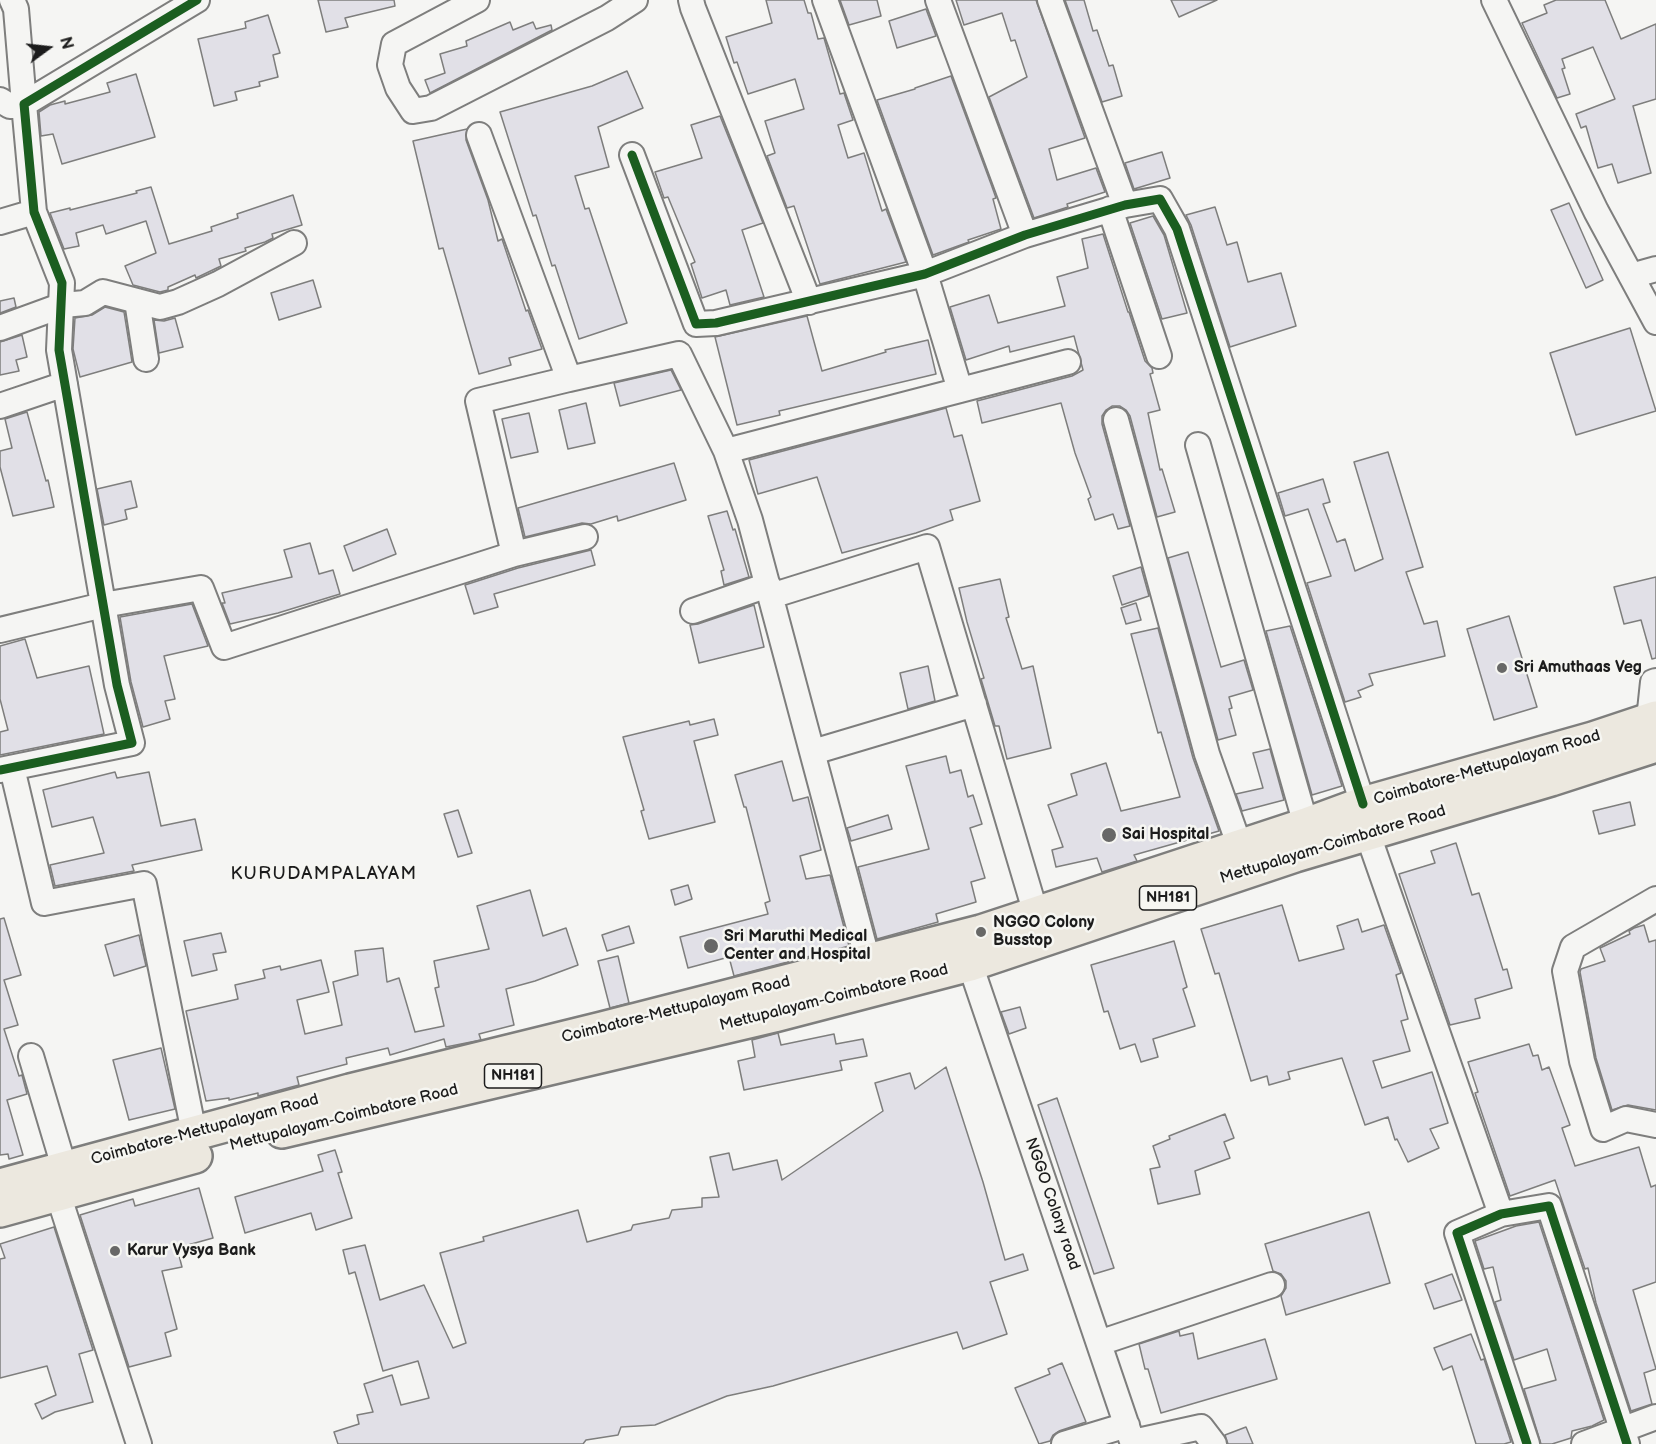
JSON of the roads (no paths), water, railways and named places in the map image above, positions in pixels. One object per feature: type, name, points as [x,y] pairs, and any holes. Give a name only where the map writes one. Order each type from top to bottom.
[{"type":"highway","name":"Mettupalayam-Coimbatore Road","points":[[0,1210],[61,1181],[774,1015],[965,951],[1295,855],[1365,818],[1551,779],[1654,737]]},
{"type":"highway","name":"Coimbatore-Mettupalayam Road","points":[[0,1186],[61,1181],[194,1133],[350,1091],[868,961],[965,951],[1036,914],[1306,825],[1365,818]]},
{"type":"street","points":[[12,0],[16,9],[12,102],[34,212],[62,283],[63,305],[59,350],[117,685],[132,743],[6,769],[44,903],[144,884],[194,1133]]},
{"type":"street","points":[[12,102],[197,0]]},
{"type":"street","points":[[477,0],[394,44],[390,65],[398,88],[412,111],[431,108],[607,18],[635,0]]},
{"type":"street","points":[[691,0],[809,302]]},
{"type":"street","points":[[825,0],[925,274],[960,390]]},
{"type":"street","points":[[938,0],[1025,235]]},
{"type":"street","points":[[1050,0],[1118,207],[1158,356]]},
{"type":"street","points":[[1494,0],[1596,211],[1656,322]]},
{"type":"street","points":[[479,135],[569,379]]},
{"type":"street","points":[[632,155],[696,324],[716,322],[809,302],[925,274],[1025,235],[1118,207],[1160,199],[1178,229],[1365,818],[1501,1214]]},
{"type":"street","points":[[0,222],[34,212]]},
{"type":"street","points":[[0,327],[63,305],[85,303],[103,292],[160,307],[178,302],[218,284],[294,243]]},
{"type":"street","points":[[1631,276],[1656,269]]},
{"type":"street","points":[[137,301],[146,359]]},
{"type":"street","points":[[514,554],[478,401],[679,354],[726,451],[750,520],[868,961]]},
{"type":"street","points":[[726,451],[1068,362]]},
{"type":"street","points":[[0,406],[65,384]]},
{"type":"street","points":[[1116,420],[1207,754],[1240,847]]},
{"type":"street","points":[[1198,445],[1306,825]]},
{"type":"street","points":[[0,630],[103,605],[201,588],[224,646],[514,554],[585,537]]},
{"type":"street","points":[[693,611],[927,547],[1036,914]]},
{"type":"street","points":[[1654,737],[1653,682],[1656,681]]},
{"type":"street","points":[[813,752],[974,704]]},
{"type":"street","points":[[1656,900],[1573,947],[1565,971],[1582,1061],[1603,1129],[1626,1119],[1656,1125]]},
{"type":"street","name":"NGGO Colony road","points":[[965,951],[1131,1437]]},
{"type":"street","points":[[32,1056],[61,1181],[138,1444]]},
{"type":"street","points":[[1527,1444],[1457,1233],[1501,1214],[1549,1206],[1624,1437]]},
{"type":"street","points":[[1099,1344],[1272,1285]]},
{"type":"street","points":[[1584,1444],[1624,1437],[1656,1418]]},
{"type":"street","points":[[1064,1444],[1201,1427],[1214,1444]]},
{"type":"place","name":"Sri Amuthaas Veg","points":[[1502,668]]},
{"type":"place","name":"Sai Hospital","points":[[1109,835]]},
{"type":"place","name":"NGGO Colony Busstop","points":[[981,932]]},
{"type":"place","name":"Sri Maruthi Medical Center and Hospital","points":[[711,946]]},
{"type":"place","name":"Karur Vysya Bank","points":[[115,1251]]},
{"type":"district","name":"KURUDAMPALAYAM","points":[[324,874]]}]
